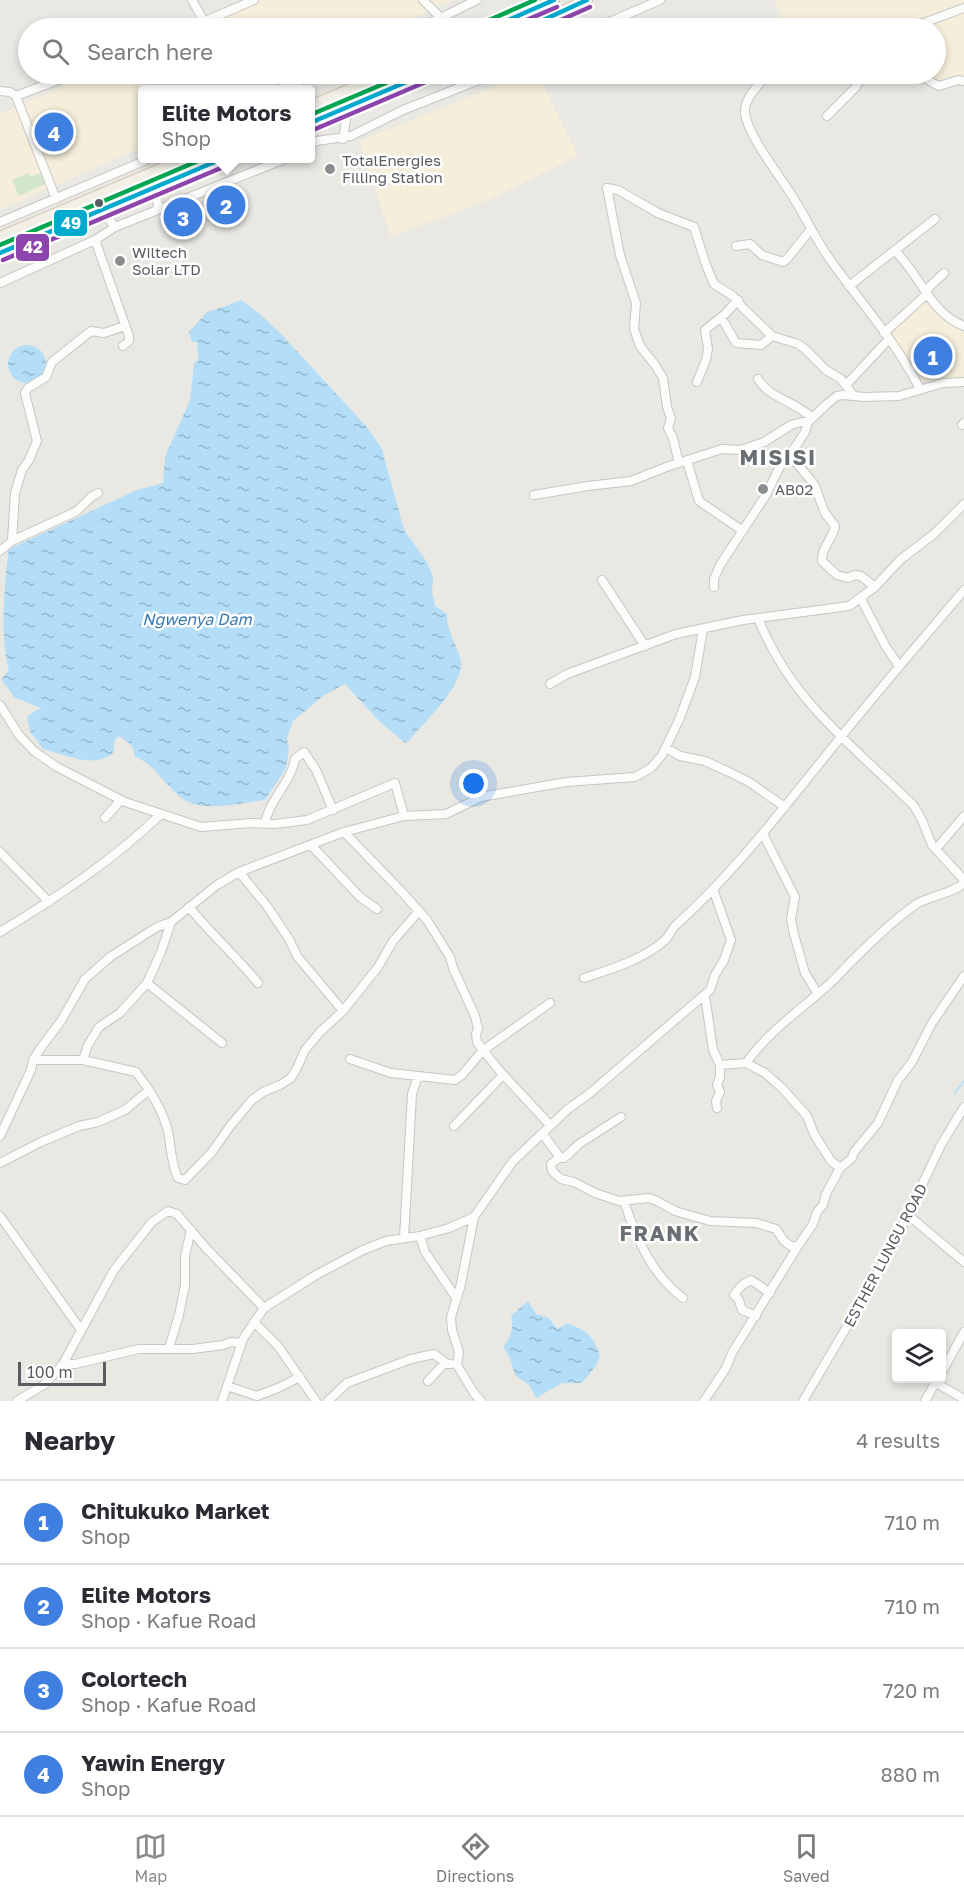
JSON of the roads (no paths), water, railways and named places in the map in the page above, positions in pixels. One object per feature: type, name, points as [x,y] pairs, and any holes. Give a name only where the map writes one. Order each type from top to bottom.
[{"type":"main road","points":[[513,18],[554,0]]},
{"type":"main road","points":[[547,18],[587,0]]},
{"type":"main road","points":[[315,104],[362,84]]},
{"type":"main road","points":[[315,121],[402,84]]},
{"type":"main road","points":[[0,237],[177,163]]},
{"type":"main road","points":[[0,253],[215,163]]},
{"type":"street","points":[[192,0],[202,18]]},
{"type":"street","points":[[216,18],[254,0]]},
{"type":"street","points":[[423,0],[441,18],[477,0]]},
{"type":"street","points":[[619,18],[660,0]]},
{"type":"street","points":[[937,18],[964,8]]},
{"type":"street","points":[[946,84],[958,80],[964,81]]},
{"type":"street","points":[[16,96],[48,84]]},
{"type":"street","points":[[315,142],[351,136],[403,110],[469,84]]},
{"type":"street","points":[[760,84],[748,101],[745,110],[746,119],[767,159],[792,195],[825,253],[905,362],[920,389]]},
{"type":"street","points":[[827,116],[858,84]]},
{"type":"street","points":[[0,91],[10,92],[16,96],[56,199]]},
{"type":"street","points":[[343,139],[348,107]]},
{"type":"street","points":[[0,222],[142,163]]},
{"type":"street","points":[[0,283],[95,240],[115,227],[277,163]]},
{"type":"street","points":[[156,188],[158,210]]},
{"type":"street","points":[[743,531],[699,501],[668,428],[671,418],[663,378],[640,346],[634,329],[636,303],[620,255],[607,188],[618,190],[658,213],[694,227],[714,284],[738,300],[744,309],[772,336],[798,344],[806,349],[826,370],[838,376],[853,395]]},
{"type":"street","points":[[45,204],[50,217]]},
{"type":"street","points":[[102,210],[115,227]]},
{"type":"street","points":[[849,286],[935,219]]},
{"type":"street","points":[[736,246],[750,244],[762,255],[783,262],[811,229]]},
{"type":"street","points":[[95,240],[129,336],[129,341],[123,346]]},
{"type":"street","points":[[895,250],[935,307],[964,326]]},
{"type":"street","points":[[846,385],[886,336],[944,273]]},
{"type":"street","points":[[696,382],[706,360],[708,349],[705,330],[738,300]]},
{"type":"street","points":[[721,317],[735,343],[761,345],[772,336]]},
{"type":"street","points":[[12,541],[15,493],[22,470],[30,460],[37,441],[25,393],[28,388],[46,377],[52,362],[91,331],[104,333],[124,326]]},
{"type":"street","points":[[758,379],[766,390],[802,409],[810,420]]},
{"type":"street","points":[[714,587],[716,572],[770,488],[783,460],[790,455],[810,420],[837,396],[847,394],[864,397],[899,396],[943,383],[964,382]]},
{"type":"street","points":[[534,495],[631,481],[722,449],[741,450],[764,442],[791,425],[810,420]]},
{"type":"street","points":[[790,455],[814,484],[825,513],[835,526],[822,553],[822,561],[837,575],[848,578],[855,575],[861,576],[875,587]]},
{"type":"street","points":[[0,551],[12,541],[77,511],[98,493]]},
{"type":"street","points":[[550,684],[567,674],[676,634],[729,622],[849,606],[875,587],[900,560],[934,534],[964,504]]},
{"type":"street","points":[[602,580],[645,646]]},
{"type":"street","points":[[584,978],[634,959],[667,939],[674,926],[713,889],[763,834],[899,666],[964,590]]},
{"type":"street","points":[[861,598],[899,666]]},
{"type":"street","points":[[746,1063],[758,1046],[844,970],[880,933],[925,899],[957,889],[964,881],[932,845],[914,806],[841,737],[794,686],[767,640],[758,618]]},
{"type":"street","points":[[0,1136],[31,1070],[33,1060],[61,1021],[85,979],[110,957],[157,927],[171,922],[217,885],[238,872],[344,832],[404,816],[447,814],[481,797],[566,782],[635,777],[654,766],[666,748],[679,720],[695,677],[704,629]]},
{"type":"street","points":[[0,705],[34,751],[57,767],[121,800],[201,827],[222,824],[275,824],[307,820],[395,783],[404,816]]},
{"type":"street","points":[[666,748],[680,756],[705,760],[749,782],[785,807]]},
{"type":"street","points":[[265,823],[271,802],[294,770],[295,759],[304,752],[316,770],[333,810]]},
{"type":"street","points":[[105,818],[121,800]]},
{"type":"street","points":[[0,932],[49,902],[113,855],[160,815]]},
{"type":"street","points":[[936,849],[964,816]]},
{"type":"street","points":[[344,832],[419,911],[435,932],[450,957],[475,1016],[478,1029],[477,1042],[482,1051],[549,1125]]},
{"type":"street","points":[[763,834],[795,897],[791,919],[796,944],[805,973],[818,994]]},
{"type":"street","points":[[311,845],[360,897],[378,909]]},
{"type":"street","points":[[0,852],[49,902]]},
{"type":"street","points":[[238,872],[267,906],[289,939],[297,956],[344,1011]]},
{"type":"street","points":[[481,1401],[457,1365],[459,1352],[451,1323],[474,1217],[513,1161],[549,1125],[705,996],[712,987],[731,940],[713,889]]},
{"type":"street","points":[[189,908],[239,959],[258,983]]},
{"type":"street","points":[[33,1060],[83,1060],[136,1072],[167,1128],[178,1178],[185,1180],[212,1152],[252,1100],[291,1078],[305,1050],[320,1032],[344,1011],[378,967],[393,941],[419,911]]},
{"type":"street","points":[[83,1060],[88,1045],[99,1027],[120,1012],[147,983],[171,922]]},
{"type":"street","points":[[704,1401],[813,1224],[840,1168],[852,1158],[854,1152],[878,1123],[898,1080],[912,1062],[932,1023],[964,976]]},
{"type":"street","points":[[147,983],[222,1043]]},
{"type":"street","points":[[705,996],[713,1050],[720,1065],[717,1085],[720,1092],[716,1101],[717,1108]]},
{"type":"street","points":[[350,1059],[391,1073],[455,1080],[462,1076],[482,1051],[550,1003]]},
{"type":"street","points":[[720,1065],[746,1063],[765,1072],[787,1092],[807,1116],[814,1134],[831,1161],[840,1168]]},
{"type":"street","points":[[454,1126],[503,1075]]},
{"type":"street","points":[[404,1238],[412,1094],[418,1076]]},
{"type":"street","points":[[0,1163],[50,1138],[125,1110],[148,1090]]},
{"type":"street","name":"ESTHER LUNGU ROAD","points":[[803,1401],[872,1284],[941,1145],[964,1107]]},
{"type":"street","points":[[621,1117],[579,1144],[564,1158],[559,1158],[551,1164],[552,1171],[561,1179],[574,1182],[620,1202],[635,1198],[649,1198],[675,1211],[710,1221],[756,1223],[776,1229],[784,1241],[791,1246],[798,1246]]},
{"type":"street","points":[[542,1133],[559,1158]]},
{"type":"street","points":[[624,1201],[650,1263],[669,1288],[682,1298]]},
{"type":"street","points":[[17,1401],[45,1384],[63,1364],[114,1270],[158,1216],[168,1211],[173,1211],[264,1308]]},
{"type":"street","points":[[908,1215],[964,1262]]},
{"type":"street","points":[[0,1216],[81,1330]]},
{"type":"street","points":[[222,1401],[242,1343],[264,1308],[316,1275],[363,1250],[386,1241],[420,1236],[455,1226],[474,1217]]},
{"type":"street","points":[[169,1348],[185,1285],[185,1256],[191,1230]]},
{"type":"street","points":[[420,1236],[425,1252],[457,1299]]},
{"type":"street","points":[[756,1316],[742,1310],[734,1294],[751,1280],[770,1293]]},
{"type":"street","points":[[254,1322],[278,1346],[316,1401]]},
{"type":"street","points":[[946,1365],[964,1332]]},
{"type":"street","points":[[63,1364],[75,1364],[139,1349],[193,1349],[231,1342],[242,1343]]},
{"type":"street","points":[[328,1401],[347,1383],[411,1359],[435,1354],[446,1363],[457,1365]]},
{"type":"street","points":[[428,1381],[446,1363]]},
{"type":"street","points":[[227,1386],[257,1396],[300,1377]]},
{"type":"street","points":[[925,1401],[936,1383]]},
{"type":"street","points":[[940,1383],[964,1399]]},
{"type":"water","name":"Ngwenya Dam","points":[[241,300],[281,334],[366,426],[382,449],[404,530],[425,559],[433,576],[432,592],[435,606],[447,614],[451,636],[461,663],[460,673],[448,695],[406,744],[378,720],[345,684],[323,696],[293,721],[287,738],[289,749],[286,768],[265,800],[225,806],[204,806],[182,798],[150,766],[134,756],[132,747],[119,736],[115,740],[113,753],[97,760],[79,759],[43,749],[30,731],[27,716],[41,708],[14,697],[1,679],[9,670],[4,643],[4,594],[9,549],[137,490],[163,483],[165,457],[190,400],[194,364],[198,359],[197,342],[192,342],[189,332],[207,312]]},
{"type":"water","points":[[27,345],[41,350],[46,364],[41,378],[27,383],[13,378],[8,364],[13,350]]},
{"type":"water","points":[[528,1301],[536,1314],[549,1318],[557,1329],[567,1323],[585,1331],[592,1339],[600,1357],[582,1383],[562,1383],[536,1398],[529,1385],[515,1375],[510,1358],[503,1347],[511,1332],[511,1316]]},
{"type":"waterway","points":[[954,1094],[964,1081]]},
{"type":"place","name":"Yawin Energy","points":[[54,132]]},
{"type":"place","name":"TotalEnergies Filling Station","points":[[330,169]]},
{"type":"place","name":"Elite Motors","points":[[226,205]]},
{"type":"place","name":"Colortech","points":[[183,217]]},
{"type":"place","name":"Wiltech Solar LTD","points":[[120,261]]},
{"type":"place","name":"Chitukuko Market","points":[[933,356]]},
{"type":"place","name":"AB02","points":[[763,489]]},
{"type":"district","name":"MISISI","points":[[778,457]]},
{"type":"district","name":"FRANK","points":[[660,1233]]}]
